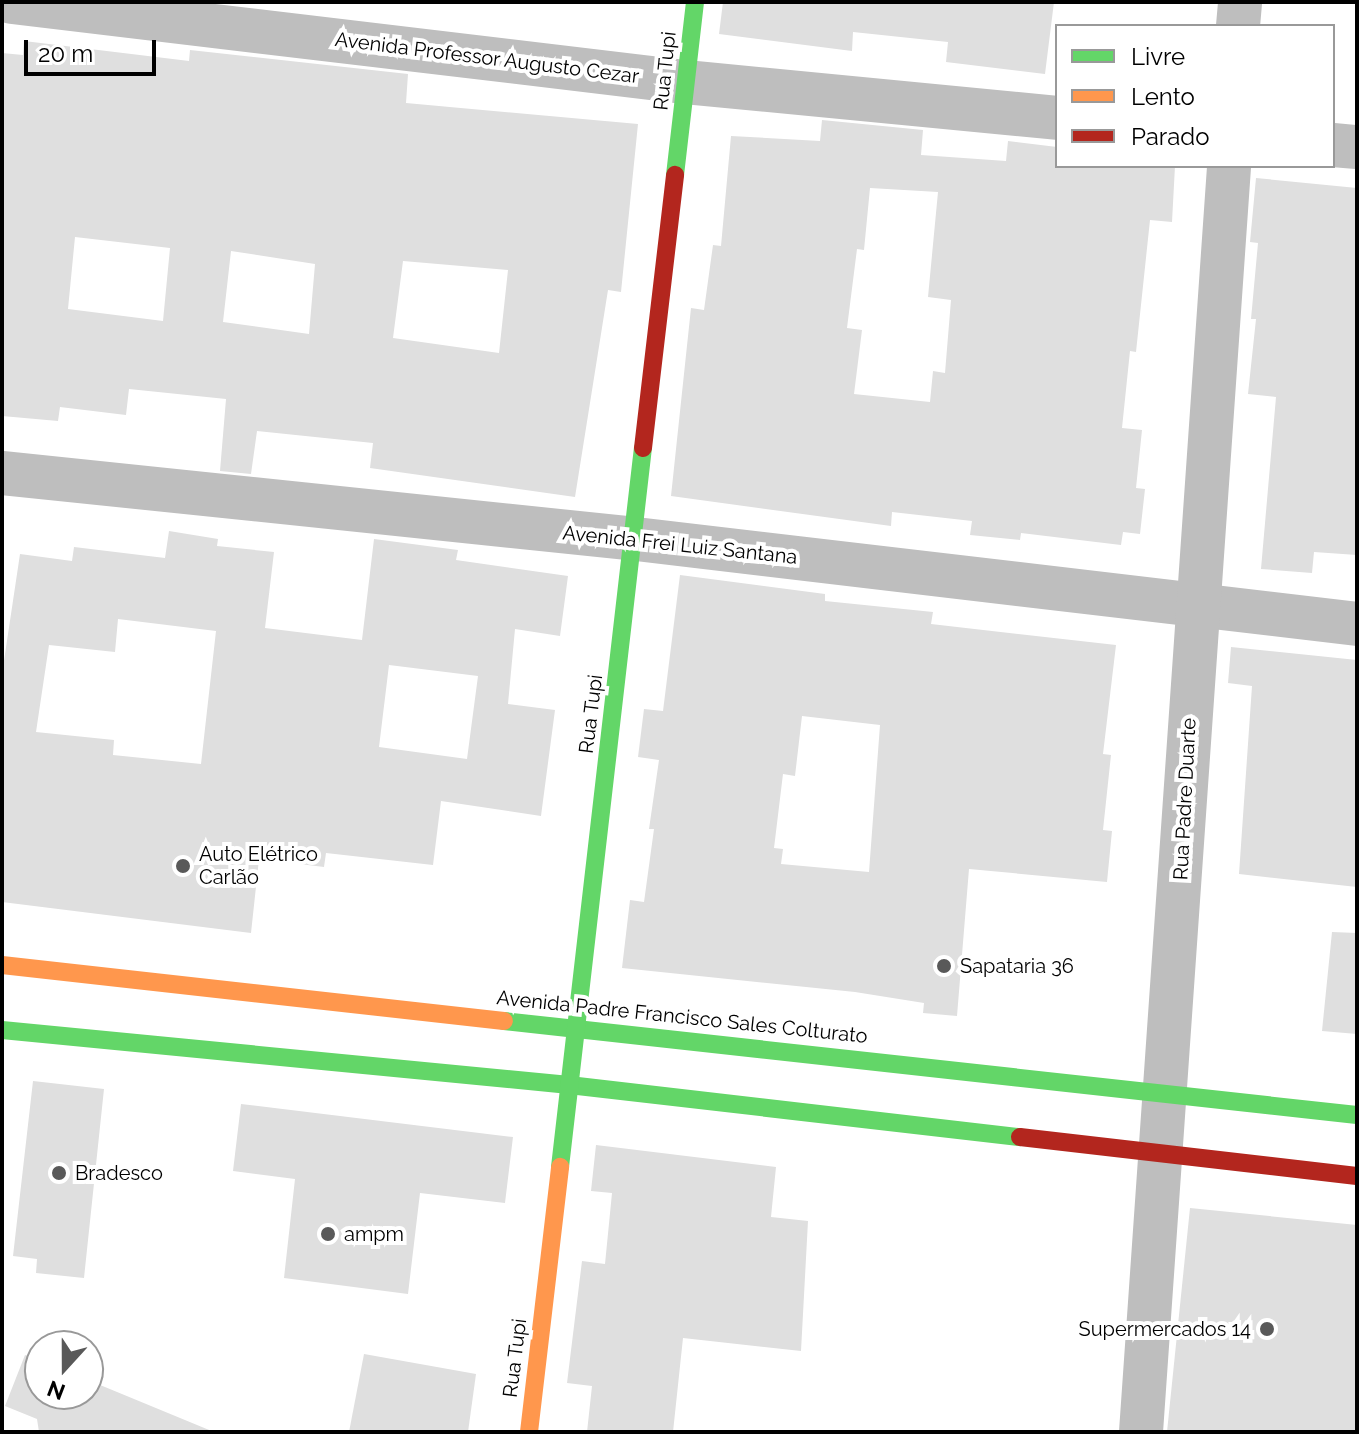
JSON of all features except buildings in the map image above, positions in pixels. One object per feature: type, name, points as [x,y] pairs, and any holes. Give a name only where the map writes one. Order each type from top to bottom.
[{"type":"main road","name":"Rua Tupi","points":[[529,1432],[574,1028],[636,539],[695,2]]},
{"type":"main road","name":"Avenida Padre Francisco Sales Colturato","points":[[2,965],[1357,1115]]},
{"type":"main road","points":[[2,1030],[569,1085],[1357,1176]]},
{"type":"street","name":"Avenida Professor Augusto Cezar","points":[[12,2],[685,82],[1055,118]]},
{"type":"street","points":[[1238,24],[1240,2]]},
{"type":"street","points":[[1335,145],[1357,147]]},
{"type":"street","name":"Rua Padre Duarte","points":[[1141,1432],[1164,1153],[1197,605],[1229,168]]},
{"type":"street","name":"Avenida Frei Luiz Santana","points":[[2,473],[636,539],[1357,624]]},
{"type":"traffic: fast","points":[[675,175],[695,2]]},
{"type":"traffic: fast","points":[[560,1167],[643,448]]},
{"type":"traffic: fast","points":[[504,1021],[1357,1115]]},
{"type":"traffic: fast","points":[[2,1030],[569,1085],[1020,1137]]},
{"type":"traffic: slow","points":[[2,965],[504,1021]]},
{"type":"traffic: slow","points":[[529,1432],[560,1167]]},
{"type":"traffic: jam","points":[[643,448],[675,175]]},
{"type":"traffic: jam","points":[[1020,1137],[1357,1176]]},
{"type":"place","name":"Auto Elétrico Carlão","points":[[183,866]]},
{"type":"place","name":"Sapataria 36","points":[[944,966]]},
{"type":"place","name":"Bradesco","points":[[59,1173]]},
{"type":"place","name":"ampm","points":[[328,1234]]},
{"type":"place","name":"Supermercados 14","points":[[1267,1329]]}]
